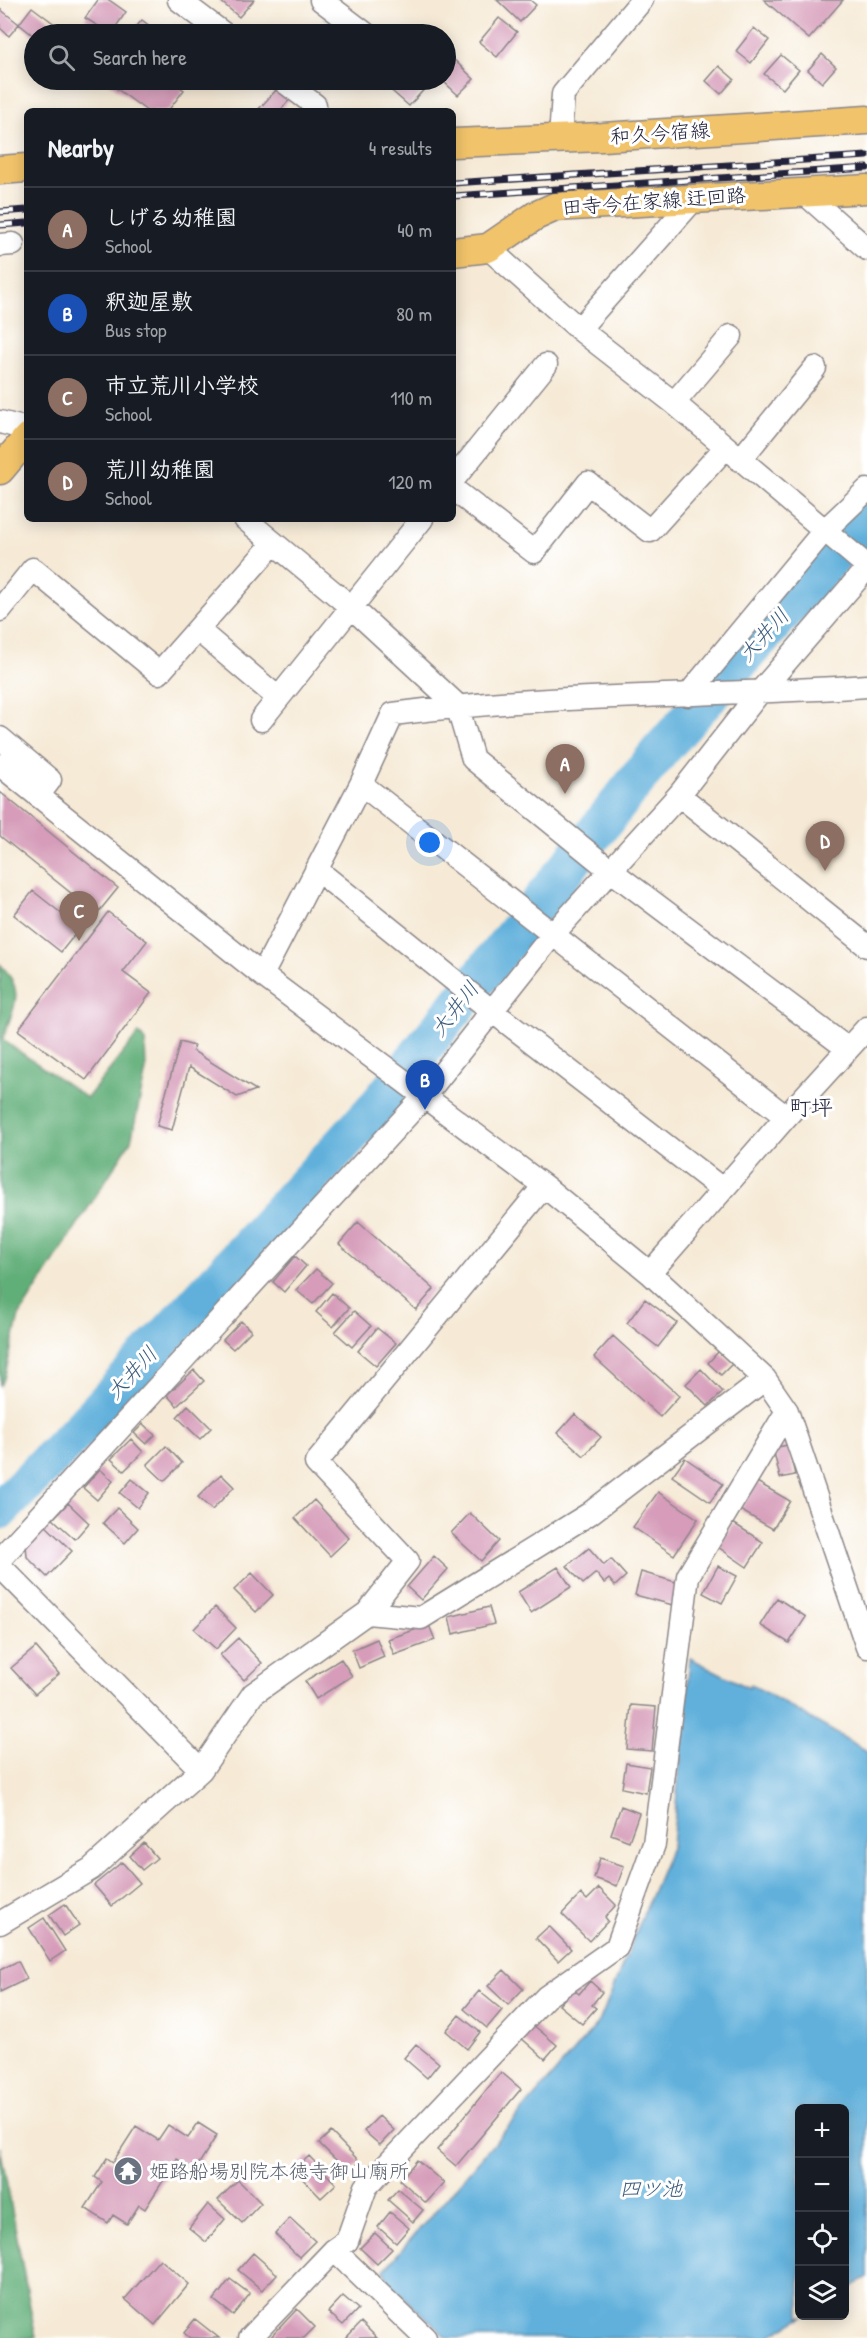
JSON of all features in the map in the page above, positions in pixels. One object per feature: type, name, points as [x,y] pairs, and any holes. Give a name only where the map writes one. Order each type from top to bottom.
[{"type":"main road","name":"和久今宿線","points":[[456,143],[560,139],[867,120]]},
{"type":"main road","points":[[0,170],[24,168]]},
{"type":"main road","name":"田寺今在家線 迂回路","points":[[456,252],[488,248],[535,216],[555,207],[867,189]]},
{"type":"main road","points":[[0,470],[24,442]]},
{"type":"street","points":[[179,0],[211,24]]},
{"type":"street","points":[[321,0],[353,24]]},
{"type":"street","points":[[560,139],[563,94],[642,0]]},
{"type":"street","points":[[295,90],[315,105]]},
{"type":"street","points":[[803,192],[867,249]]},
{"type":"street","points":[[579,329],[695,198]]},
{"type":"street","points":[[0,1559],[423,1098],[553,934],[679,795],[759,693],[867,567],[823,532],[674,403],[579,329],[488,248]]},
{"type":"street","points":[[674,403],[731,336]]},
{"type":"street","points":[[456,476],[546,365]]},
{"type":"street","points":[[456,491],[534,552],[588,483],[650,531],[733,454],[815,369]]},
{"type":"street","points":[[0,422],[24,428]]},
{"type":"street","points":[[688,695],[823,532],[867,490]]},
{"type":"street","points":[[249,522],[351,608],[457,705],[473,759],[610,870],[848,1049]]},
{"type":"street","points":[[261,720],[420,522]]},
{"type":"street","points":[[0,610],[33,569],[159,673],[274,543]]},
{"type":"street","points":[[198,630],[278,698]]},
{"type":"street","points":[[262,975],[361,784],[393,714],[457,705],[759,693],[867,686]]},
{"type":"street","points":[[0,738],[50,780],[38,796]]},
{"type":"street","points":[[0,765],[262,975],[423,1098],[544,1186],[650,1273],[765,1379],[787,1411],[867,1647]]},
{"type":"street","points":[[361,784],[786,1116]]},
{"type":"street","points":[[679,795],[867,946]]},
{"type":"street","points":[[317,870],[492,1011],[722,1189]]},
{"type":"street","points":[[650,1273],[786,1116],[867,1028]]},
{"type":"street","points":[[0,1923],[91,1869],[201,1770],[253,1694],[367,1614],[408,1561],[316,1463],[544,1186]]},
{"type":"street","points":[[367,1614],[421,1618],[589,1514],[765,1379]]},
{"type":"street","points":[[250,2338],[334,2250],[347,2241],[366,2187],[546,1997],[618,1947],[654,1844],[688,1576],[787,1411]]},
{"type":"street","points":[[0,1566],[201,1770]]},
{"type":"street","points":[[334,2250],[425,2338]]},
{"type":"green space","points":[[0,964],[9,974],[16,992],[3,1040],[87,1098],[139,1033],[145,1041],[146,1070],[131,1141],[19,1316],[4,1379],[0,1385]]},
{"type":"green space","points":[[0,2147],[36,2338],[0,2338]]},
{"type":"water","name":"四ツ池","points":[[690,1658],[749,1688],[751,1684],[867,1751],[867,2278],[849,2289],[849,2104],[795,2104],[795,2320],[797,2320],[766,2338],[448,2338],[389,2283],[384,2270],[599,2022],[672,1845]]},
{"type":"building","points":[[98,0],[109,0],[126,12],[118,24],[95,24],[85,18]]},
{"type":"building","points":[[219,0],[254,0],[239,17]]},
{"type":"building","points":[[497,0],[530,0],[536,5],[520,22]]},
{"type":"building","points":[[764,0],[843,0],[809,39]]},
{"type":"building","points":[[32,7],[55,24],[24,24],[24,28],[19,24]]},
{"type":"building","points":[[0,9],[19,24],[9,36],[0,28]]},
{"type":"building","points":[[499,18],[517,32],[497,57],[479,42]]},
{"type":"building","points":[[754,28],[769,40],[751,63],[736,51]]},
{"type":"building","points":[[822,54],[836,67],[822,83],[808,70]]},
{"type":"building","points":[[781,55],[799,70],[783,89],[764,74]]},
{"type":"building","points":[[456,62],[474,79],[458,95],[453,90],[456,90]]},
{"type":"building","points":[[719,66],[734,79],[721,94],[706,81]]},
{"type":"building","points":[[119,90],[184,90],[170,108],[143,108]]},
{"type":"building","points":[[276,90],[280,90],[290,99],[282,108],[260,108]]},
{"type":"building","points":[[391,90],[424,90],[409,106]]},
{"type":"building","points":[[0,792],[118,888],[97,914],[0,836]]},
{"type":"building","points":[[33,891],[80,928],[61,952],[14,915]]},
{"type":"building","points":[[108,912],[147,941],[123,972],[151,993],[86,1080],[18,1030]]},
{"type":"building","points":[[180,1042],[194,1046],[193,1051],[256,1090],[237,1097],[189,1067],[172,1130],[157,1126]]},
{"type":"building","points":[[358,1222],[434,1289],[416,1310],[339,1244]]},
{"type":"building","points":[[295,1256],[306,1266],[284,1292],[273,1282]]},
{"type":"building","points":[[316,1269],[332,1283],[313,1304],[296,1290]]},
{"type":"building","points":[[332,1293],[349,1308],[333,1327],[316,1312]]},
{"type":"building","points":[[645,1299],[677,1323],[658,1347],[627,1323]]},
{"type":"building","points":[[354,1311],[371,1326],[352,1347],[335,1332]]},
{"type":"building","points":[[241,1321],[251,1331],[233,1349],[223,1340]]},
{"type":"building","points":[[377,1328],[396,1343],[376,1366],[358,1351]]},
{"type":"building","points":[[613,1336],[679,1396],[660,1417],[594,1357]]},
{"type":"building","points":[[719,1351],[732,1364],[721,1375],[708,1363]]},
{"type":"building","points":[[701,1369],[723,1392],[708,1406],[686,1384]]},
{"type":"building","points":[[194,1370],[204,1381],[177,1406],[167,1395]]},
{"type":"building","points":[[188,1405],[211,1428],[200,1439],[177,1417]]},
{"type":"building","points":[[575,1414],[601,1437],[584,1456],[558,1433]]},
{"type":"building","points":[[143,1424],[155,1435],[146,1444],[134,1433]]},
{"type":"building","points":[[131,1439],[143,1452],[124,1471],[111,1459]]},
{"type":"building","points":[[788,1445],[795,1475],[780,1478],[773,1448]]},
{"type":"building","points":[[166,1446],[182,1463],[164,1481],[147,1465]]},
{"type":"building","points":[[685,1458],[723,1484],[710,1502],[672,1476]]},
{"type":"building","points":[[100,1469],[113,1481],[97,1500],[83,1488]]},
{"type":"building","points":[[221,1474],[234,1487],[212,1510],[198,1497]]},
{"type":"building","points":[[132,1479],[149,1493],[138,1508],[120,1493]]},
{"type":"building","points":[[757,1482],[790,1501],[773,1529],[740,1510]]},
{"type":"building","points":[[658,1492],[698,1519],[674,1555],[633,1527]]},
{"type":"building","points":[[314,1500],[349,1538],[330,1556],[295,1518]]},
{"type":"building","points":[[68,1503],[89,1523],[75,1539],[53,1519]]},
{"type":"building","points":[[117,1508],[138,1528],[125,1543],[103,1523]]},
{"type":"building","points":[[470,1513],[499,1541],[481,1561],[451,1533]]},
{"type":"building","points":[[733,1523],[763,1542],[747,1567],[718,1547]]},
{"type":"building","points":[[45,1525],[72,1551],[47,1577],[27,1557],[26,1544]]},
{"type":"building","points":[[589,1548],[604,1565],[611,1559],[626,1576],[615,1586],[609,1579],[604,1583],[596,1573],[583,1584],[567,1566]]},
{"type":"building","points":[[434,1556],[448,1569],[421,1600],[407,1587]]},
{"type":"building","points":[[718,1566],[737,1576],[722,1603],[703,1593]]},
{"type":"building","points":[[558,1567],[571,1587],[531,1613],[518,1592]]},
{"type":"building","points":[[641,1572],[679,1583],[673,1605],[635,1595]]},
{"type":"building","points":[[252,1573],[273,1595],[256,1612],[234,1590]]},
{"type":"building","points":[[777,1598],[806,1617],[789,1643],[760,1625]]},
{"type":"building","points":[[215,1607],[236,1628],[216,1649],[194,1629]]},
{"type":"building","points":[[489,1607],[494,1624],[453,1634],[449,1617]]},
{"type":"building","points":[[429,1625],[435,1640],[394,1655],[388,1639]]},
{"type":"building","points":[[238,1638],[262,1663],[244,1680],[220,1655]]},
{"type":"building","points":[[377,1639],[384,1657],[359,1668],[352,1650]]},
{"type":"building","points":[[36,1647],[59,1674],[35,1694],[11,1668]]},
{"type":"building","points":[[341,1659],[352,1676],[316,1699],[305,1681]]},
{"type":"building","points":[[631,1705],[656,1707],[652,1751],[627,1749]]},
{"type":"building","points":[[626,1763],[650,1767],[646,1793],[622,1788]]},
{"type":"building","points":[[621,1806],[639,1813],[629,1841],[611,1834]]},
{"type":"building","points":[[144,1843],[157,1858],[142,1870],[130,1856]]},
{"type":"building","points":[[600,1858],[624,1866],[617,1886],[594,1878]]},
{"type":"building","points":[[122,1862],[140,1883],[112,1906],[94,1885]]},
{"type":"building","points":[[599,1888],[616,1905],[605,1917],[608,1921],[589,1941],[562,1914],[581,1894],[587,1900]]},
{"type":"building","points":[[65,1904],[79,1925],[63,1936],[49,1915]]},
{"type":"building","points":[[44,1918],[65,1951],[50,1961],[29,1928]]},
{"type":"building","points":[[549,1926],[571,1949],[558,1961],[536,1938]]},
{"type":"building","points":[[18,1961],[27,1979],[0,1992],[0,1970]]},
{"type":"building","points":[[504,1970],[523,1989],[508,2005],[488,1986]]},
{"type":"building","points":[[590,1981],[602,1992],[592,2005],[596,2008],[582,2024],[559,2005],[573,1989],[579,1994]]},
{"type":"building","points":[[479,1991],[502,2010],[487,2028],[464,2009]]},
{"type":"building","points":[[459,2015],[480,2032],[467,2049],[446,2031]]},
{"type":"building","points":[[532,2024],[557,2045],[545,2059],[520,2037]]},
{"type":"building","points":[[416,2044],[439,2063],[427,2078],[404,2058]]},
{"type":"building","points":[[501,2072],[521,2089],[456,2166],[437,2150]]},
{"type":"building","points":[[379,2116],[394,2130],[380,2145],[364,2131]]},
{"type":"building","points":[[198,2123],[217,2135],[195,2170],[177,2159],[145,2209],[139,2205],[127,2224],[113,2215],[108,2223],[85,2208],[102,2182],[95,2177],[107,2158],[113,2162],[136,2126],[158,2140],[168,2125],[188,2138]]},
{"type":"building","points":[[331,2132],[360,2162],[349,2173],[319,2143]]},
{"type":"building","points":[[309,2156],[336,2184],[321,2198],[294,2170]]},
{"type":"building","points":[[417,2160],[444,2183],[426,2203],[400,2180]]},
{"type":"building","points":[[238,2180],[261,2203],[242,2223],[218,2200]]},
{"type":"building","points":[[398,2189],[423,2210],[413,2222],[388,2200]]},
{"type":"building","points":[[208,2204],[225,2219],[206,2242],[189,2228]]},
{"type":"building","points":[[390,2212],[409,2228],[396,2243],[378,2227]]},
{"type":"building","points":[[290,2218],[315,2241],[299,2257],[275,2234]]},
{"type":"building","points":[[375,2233],[392,2249],[377,2264],[360,2248]]},
{"type":"building","points":[[253,2253],[277,2274],[262,2290],[238,2270]]},
{"type":"building","points":[[160,2259],[189,2284],[155,2325],[125,2299]]},
{"type":"building","points":[[230,2279],[250,2294],[233,2315],[214,2300]]},
{"type":"building","points":[[343,2296],[358,2309],[343,2325],[328,2312]]},
{"type":"building","points":[[297,2309],[315,2327],[304,2338],[270,2338]]},
{"type":"building","points":[[195,2319],[219,2338],[190,2338],[184,2333]]},
{"type":"building","points":[[361,2322],[377,2338],[346,2338]]},
{"type":"waterway","name":"大井川","points":[[0,1510],[90,1419],[379,1104],[660,751],[867,519]]},
{"type":"railway","points":[[456,183],[867,156]]},
{"type":"railway","points":[[456,196],[867,168]]},
{"type":"railway","points":[[0,212],[24,210]]},
{"type":"railway","points":[[0,225],[24,223]]},
{"type":"place","name":"しげる幼稚園","points":[[565,794]]},
{"type":"place","name":"荒川幼稚園","points":[[825,871]]},
{"type":"place","name":"市立荒川小学校","points":[[79,941]]},
{"type":"place","name":"釈迦屋敷","points":[[425,1110]]},
{"type":"place","name":"姫路船場別院本徳寺御山廟所","points":[[128,2171]]},
{"type":"district","name":"町坪","points":[[811,1107]]}]
